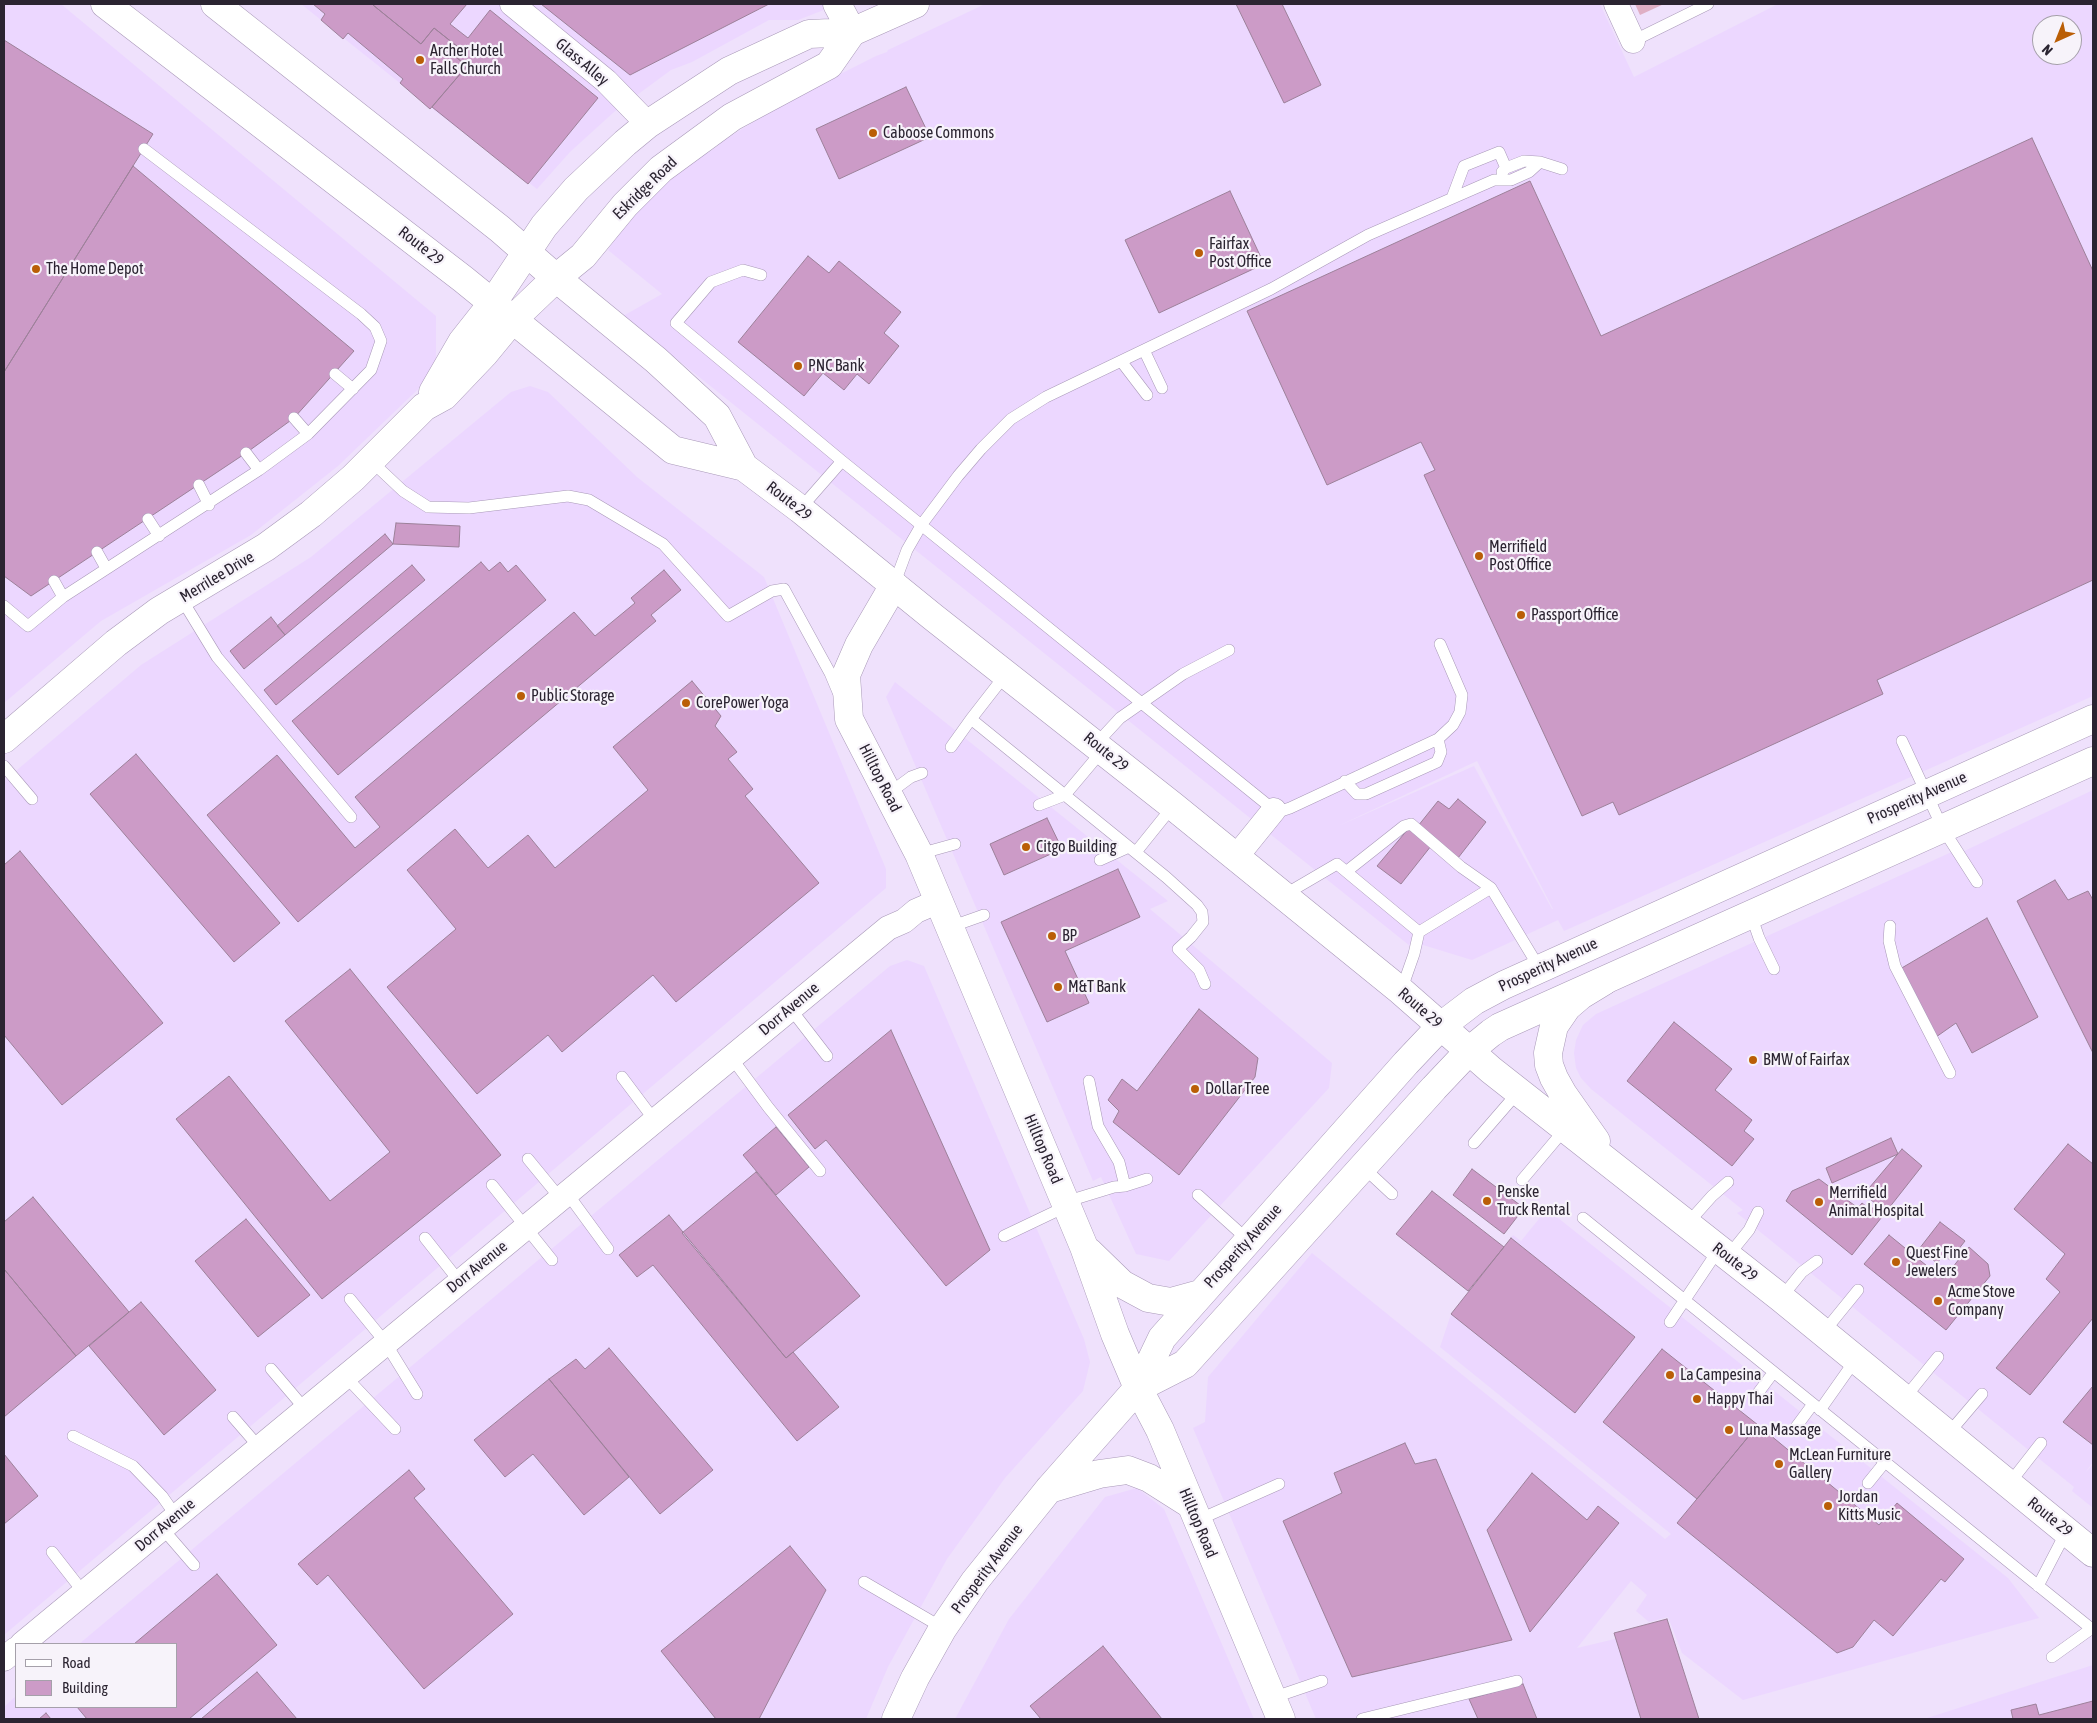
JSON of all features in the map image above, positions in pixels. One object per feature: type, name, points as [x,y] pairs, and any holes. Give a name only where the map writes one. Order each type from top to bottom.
[{"type":"main road","name":"Route 29","points":[[105,4],[463,279],[673,450],[744,467],[800,509],[1173,806],[1401,991],[1469,1051],[1565,1129],[1781,1298],[2093,1552]]},
{"type":"main road","name":"Route 29","points":[[215,4],[500,229],[556,278],[656,360],[717,416],[744,467]]},
{"type":"main road","points":[[837,4],[852,32]]},
{"type":"main road","points":[[526,252],[544,226],[576,189],[615,151],[648,124],[729,71],[809,34],[852,32],[916,4]]},
{"type":"main road","name":"Eskridge Road","points":[[484,354],[502,312],[556,278],[583,256],[625,205],[661,169],[732,117],[829,65],[852,32]]},
{"type":"main road","name":"Merrilee Drive","points":[[6,733],[116,643],[159,611],[266,547],[311,514],[354,478],[424,407],[462,342],[502,312],[526,252]]},
{"type":"main road","name":"Merrilee Drive","points":[[424,407],[444,396],[484,354]]},
{"type":"main road","name":"Hilltop Road","points":[[894,585],[859,645],[846,675],[849,719],[919,854],[1084,1247],[1115,1334],[1138,1388],[1160,1430],[1277,1708]]},
{"type":"main road","name":"Prosperity Avenue","points":[[896,1719],[915,1678],[943,1628],[985,1567],[1049,1489],[1138,1388],[1162,1338],[1441,1026],[1474,1001],[1540,969],[2093,719]]},
{"type":"main road","name":"Prosperity Avenue","points":[[1138,1388],[1184,1364],[1469,1051],[1500,1027],[1943,830],[2093,761]]},
{"type":"main road","points":[[1604,981],[1581,994],[1564,1012],[1551,1034],[1548,1053],[1554,1078],[1563,1094],[1617,1168]]},
{"type":"main road","points":[[1084,1247],[1122,1284],[1148,1298],[1172,1302],[1200,1294]]},
{"type":"main road","points":[[1049,1489],[1099,1474],[1128,1470],[1149,1478],[1193,1512]]},
{"type":"street","name":"Glass Alley","points":[[512,4],[606,81],[648,124]]},
{"type":"street","points":[[1616,4],[1633,41]]},
{"type":"street","points":[[1236,857],[1274,810]]},
{"type":"street","name":"Dorr Avenue","points":[[24,1643],[385,1342],[888,928],[904,921],[916,911],[939,901]]},
{"type":"lane","points":[[1633,41],[1708,4]]},
{"type":"lane","points":[[4,606],[28,626],[64,596],[259,470],[308,434],[371,370],[381,341],[375,327],[361,314],[144,149]]},
{"type":"lane","points":[[1452,198],[1464,166],[1499,152],[1506,168]]},
{"type":"lane","points":[[894,585],[907,550],[922,524],[958,476],[1011,419],[1046,397],[1271,289],[1368,235],[1494,180],[1506,168],[1524,161],[1540,162],[1562,169]]},
{"type":"lane","points":[[1494,180],[1512,180],[1529,172],[1540,162]]},
{"type":"lane","points":[[761,275],[743,270],[711,282],[676,323],[842,461],[1274,810],[1281,811],[1290,808],[1438,738],[1453,725],[1460,712],[1462,694],[1440,644]]},
{"type":"lane","points":[[1144,350],[1162,388]]},
{"type":"lane","points":[[1121,361],[1147,395]]},
{"type":"lane","points":[[335,374],[353,389]]},
{"type":"lane","points":[[294,418],[308,434]]},
{"type":"lane","points":[[246,454],[259,470]]},
{"type":"lane","points":[[370,460],[403,491],[428,507],[469,508],[568,496],[589,500],[663,544],[728,616],[772,591],[784,589],[830,673],[849,719]]},
{"type":"lane","points":[[800,509],[842,461]]},
{"type":"lane","points":[[199,486],[209,504]]},
{"type":"lane","points":[[148,518],[159,536]]},
{"type":"lane","points":[[97,552],[106,568]]},
{"type":"lane","points":[[54,581],[64,596]]},
{"type":"lane","points":[[181,598],[217,658],[351,817]]},
{"type":"lane","points":[[1039,805],[1065,795],[1120,718],[1143,704],[1183,674],[1228,650]]},
{"type":"lane","points":[[951,747],[1006,674]]},
{"type":"lane","points":[[972,719],[1166,877],[1202,912],[1203,922],[1191,937],[1178,948],[1198,970],[1206,984]]},
{"type":"lane","points":[[1345,781],[1357,794],[1366,794],[1437,762],[1441,752],[1438,738]]},
{"type":"lane","points":[[1902,741],[1943,830],[1977,882]]},
{"type":"lane","points":[[4,766],[32,798]]},
{"type":"lane","points":[[888,794],[910,777],[922,773]]},
{"type":"lane","points":[[1100,860],[1132,850],[1173,806]]},
{"type":"lane","points":[[1347,872],[1404,826],[1411,824],[1461,868],[1490,888],[1540,969]]},
{"type":"lane","points":[[919,854],[956,844]]},
{"type":"lane","points":[[1283,896],[1338,864],[1419,932]]},
{"type":"lane","points":[[1401,991],[1414,954],[1419,932],[1490,888]]},
{"type":"lane","points":[[950,927],[984,915]]},
{"type":"lane","points":[[1751,915],[1759,938],[1774,969]]},
{"type":"lane","points":[[1890,926],[1890,941],[1895,966],[1950,1072]]},
{"type":"lane","points":[[790,1008],[826,1056]]},
{"type":"lane","points":[[731,1057],[768,1107],[820,1171]]},
{"type":"lane","points":[[622,1078],[654,1120]]},
{"type":"lane","points":[[1089,1081],[1098,1126],[1120,1162],[1125,1186]]},
{"type":"lane","points":[[1474,1143],[1519,1091]]},
{"type":"lane","points":[[1522,1180],[1565,1129]]},
{"type":"lane","points":[[528,1159],[564,1196],[608,1249]]},
{"type":"lane","points":[[1363,1167],[1392,1194]]},
{"type":"lane","points":[[1004,1236],[1066,1204],[1114,1187],[1125,1186],[1147,1179]]},
{"type":"lane","points":[[1687,1224],[1712,1196],[1728,1182]]},
{"type":"lane","points":[[492,1185],[552,1260]]},
{"type":"lane","points":[[1198,1195],[1248,1240]]},
{"type":"lane","points":[[1670,1322],[1723,1253],[1749,1230],[1758,1212]]},
{"type":"lane","points":[[1583,1218],[2092,1629],[2052,1657]]},
{"type":"lane","points":[[425,1238],[459,1281]]},
{"type":"lane","points":[[1781,1298],[1802,1272],[1816,1261]]},
{"type":"lane","points":[[1823,1333],[1858,1290]]},
{"type":"lane","points":[[350,1299],[385,1342],[417,1394]]},
{"type":"lane","points":[[1904,1399],[1938,1357]]},
{"type":"lane","points":[[1796,1427],[1817,1407],[1856,1360]]},
{"type":"lane","points":[[271,1369],[305,1409]]},
{"type":"lane","points":[[1758,1393],[1773,1373]]},
{"type":"lane","points":[[345,1376],[395,1429]]},
{"type":"lane","points":[[1948,1434],[1982,1394]]},
{"type":"lane","points":[[233,1417],[259,1447]]},
{"type":"lane","points":[[73,1436],[133,1466],[162,1496],[169,1522],[194,1564]]},
{"type":"lane","points":[[2009,1484],[2041,1443]]},
{"type":"lane","points":[[1868,1483],[1885,1462]]},
{"type":"lane","points":[[1193,1512],[1279,1484]]},
{"type":"lane","points":[[2038,1586],[2066,1531]]},
{"type":"lane","points":[[52,1552],[84,1592]]},
{"type":"lane","points":[[864,1582],[943,1628]]},
{"type":"lane","points":[[1362,1719],[1517,1680]]},
{"type":"lane","points":[[1277,1708],[1322,1681]]},
{"type":"shaded area","points":[[4,4],[61,4],[436,316],[436,372],[338,466],[251,535],[101,621],[4,703]]},
{"type":"shaded area","points":[[301,4],[839,4],[798,20],[769,20],[692,62],[671,70],[614,112],[570,152],[537,189],[435,111]]},
{"type":"shaded area","points":[[985,4],[1600,4],[1634,77],[1778,4],[2093,4],[2093,696],[1564,931],[1558,920],[1472,960],[1423,945],[1420,954],[623,316],[662,294],[608,250],[628,220],[664,185],[718,144],[789,100]],"holes":[[[1477,761],[1553,909],[1474,766],[1336,827]]]},
{"type":"shaded area","points":[[1635,4],[1664,4],[1640,15]]},
{"type":"shaded area","points":[[530,386],[548,392],[637,477],[764,577],[886,869],[886,888],[4,1635],[4,781],[141,665],[311,557],[511,392]]},
{"type":"shaded area","points":[[895,682],[1168,901],[1150,909],[1332,1063],[1329,1088],[1169,1261],[1136,1254],[1101,1177],[1093,1181],[886,697]]},
{"type":"shaded area","points":[[2093,790],[2093,1462],[2085,1473],[2093,1464],[2093,1508],[2072,1491],[2074,1487],[1737,1213],[1743,1210],[1591,1089],[1581,1078],[1576,1068],[1574,1053],[1576,1040],[1583,1025],[1596,1014],[1956,850],[1958,854]]},
{"type":"shaded area","points":[[907,960],[924,966],[1084,1339],[1090,1362],[1083,1391],[1005,1478],[947,1559],[888,1667],[866,1719],[4,1719],[4,1707],[15,1697],[15,1708],[178,1708],[178,1643],[80,1643],[890,966]]},
{"type":"shaded area","points":[[1547,1209],[2008,1578],[2039,1618],[1743,1700],[1682,1653],[1668,1617],[1649,1622],[1636,1611],[1647,1595],[1631,1581],[1577,1648],[1670,1626],[1698,1719],[1316,1719],[1193,1428],[1205,1422],[1208,1377],[1312,1253],[1665,1539],[1671,1534],[1440,1347],[1451,1314],[1513,1235],[1521,1241]]},
{"type":"shaded area","points":[[1137,1488],[1164,1509],[1254,1719],[955,1719],[1009,1619],[1105,1497]]},
{"type":"shaded area","points":[[2093,1665],[2093,1719],[1924,1719]]},
{"type":"building","name":"Archer Hotel Falls Church","points":[[313,4],[374,4],[421,44],[434,28],[458,47],[452,54],[467,66],[430,109],[400,83],[403,79],[348,33],[343,39],[321,20],[325,14]]},
{"type":"building","points":[[374,4],[467,4],[450,24],[468,38],[490,10],[598,98],[528,184],[432,107],[467,66],[452,54],[458,47],[434,28],[421,44]]},
{"type":"building","points":[[541,4],[769,4],[630,75]]},
{"type":"building","points":[[1236,4],[1282,4],[1321,85],[1284,103]]},
{"type":"building","name":"The Home Depot","points":[[4,40],[153,134],[4,372]]},
{"type":"building","name":"Caboose Commons","points":[[906,87],[930,137],[839,179],[816,129]]},
{"type":"building","points":[[2032,138],[2093,271],[2093,580],[1877,680],[1883,694],[1619,815],[1613,802],[1582,816],[1424,475],[1435,470],[1421,442],[1327,485],[1247,311],[1530,181],[1601,336]]},
{"type":"building","points":[[133,166],[354,351],[294,418],[246,453],[31,596],[4,576],[4,372]]},
{"type":"building","points":[[1230,191],[1264,264],[1159,313],[1125,240]]},
{"type":"building","points":[[808,256],[829,273],[839,261],[901,312],[884,333],[899,346],[869,384],[857,374],[844,390],[823,373],[804,396],[738,342]]},
{"type":"building","points":[[396,523],[460,526],[459,547],[393,544]]},
{"type":"building","points":[[385,534],[393,544],[285,635],[277,626]]},
{"type":"building","points":[[481,562],[489,571],[500,562],[508,572],[516,565],[546,600],[338,775],[292,721]]},
{"type":"building","points":[[412,565],[425,580],[276,705],[264,690]]},
{"type":"building","name":"Public Storage","points":[[664,570],[681,590],[651,615],[656,621],[298,922],[207,815],[277,755],[355,848],[380,827],[355,797],[574,612],[595,636],[635,603],[631,598]]},
{"type":"building","points":[[271,617],[285,635],[244,669],[230,651]]},
{"type":"building","points":[[692,681],[721,716],[715,726],[737,752],[728,759],[753,789],[745,796],[819,883],[676,1002],[653,975],[562,1052],[548,1035],[477,1094],[387,987],[456,929],[407,870],[455,829],[488,868],[528,835],[555,868],[648,790],[613,747]]},
{"type":"building","points":[[136,754],[280,923],[234,962],[90,794]]},
{"type":"building","points":[[1458,799],[1486,822],[1458,858],[1418,826],[1438,801],[1449,809]]},
{"type":"building","name":"Citgo Building","points":[[1047,818],[1062,849],[1004,875],[990,844]]},
{"type":"building","points":[[1409,828],[1431,846],[1401,884],[1377,866]]},
{"type":"building","points":[[20,851],[163,1023],[62,1105],[4,1035],[4,865]]},
{"type":"building","name":"BP","points":[[1118,869],[1140,917],[1065,951],[1089,1003],[1047,1022],[1001,922]]},
{"type":"building","points":[[2055,880],[2068,900],[2088,891],[2093,900],[2093,1053],[2017,901]]},
{"type":"building","points":[[1987,918],[2038,1017],[1972,1053],[1956,1023],[1936,1037],[1900,969]]},
{"type":"building","points":[[350,969],[501,1155],[322,1299],[176,1119],[229,1076],[330,1201],[390,1152],[285,1021]]},
{"type":"building","points":[[1199,1009],[1258,1058],[1255,1077],[1179,1175],[1113,1122],[1119,1111],[1108,1100],[1122,1079],[1137,1091]]},
{"type":"building","points":[[1674,1022],[1732,1069],[1715,1090],[1752,1120],[1744,1131],[1754,1139],[1732,1166],[1627,1081]]},
{"type":"building","points":[[891,1030],[990,1250],[946,1286],[826,1140],[815,1149],[788,1115]]},
{"type":"building","points":[[776,1127],[809,1167],[776,1195],[743,1155]]},
{"type":"building","points":[[1891,1138],[1898,1154],[1832,1183],[1826,1168]]},
{"type":"building","points":[[2068,1144],[2093,1164],[2093,1318],[2030,1395],[1996,1368],[2060,1292],[2046,1279],[2065,1254],[2014,1209]]},
{"type":"building","name":"Merrifield Animal Hospital","points":[[1902,1149],[1922,1166],[1852,1255],[1786,1201],[1792,1191],[1819,1179],[1858,1208],[1862,1203],[1871,1210],[1876,1204],[1864,1194]]},
{"type":"building","points":[[1472,1169],[1524,1208],[1504,1234],[1453,1195]]},
{"type":"building","points":[[756,1172],[860,1296],[786,1358],[682,1233]]},
{"type":"building","points":[[1432,1191],[1504,1247],[1468,1291],[1396,1234]]},
{"type":"building","points":[[33,1197],[129,1312],[76,1356],[4,1269],[4,1222]]},
{"type":"building","points":[[669,1215],[786,1358],[793,1352],[839,1407],[797,1441],[653,1265],[637,1277],[619,1255]]},
{"type":"building","points":[[246,1219],[310,1295],[258,1337],[195,1261]]},
{"type":"building","points":[[1940,1222],[1965,1241],[1950,1260],[1944,1255],[1937,1263],[1919,1249]]},
{"type":"building","points":[[1889,1235],[1943,1279],[1969,1247],[1988,1264],[1990,1276],[1946,1330],[1864,1264]]},
{"type":"building","points":[[1511,1238],[1635,1337],[1575,1413],[1451,1314]]},
{"type":"building","points":[[4,1269],[76,1356],[4,1417]]},
{"type":"building","points":[[141,1302],[216,1390],[164,1435],[89,1346]]},
{"type":"building","points":[[609,1348],[713,1470],[660,1514],[549,1379],[576,1359],[585,1369]]},
{"type":"building","points":[[1662,1349],[1758,1425],[1697,1499],[1603,1422]]},
{"type":"building","points":[[549,1379],[629,1477],[584,1515],[533,1454],[505,1477],[474,1440]]},
{"type":"building","points":[[2093,1386],[2093,1445],[2063,1422]]},
{"type":"building","points":[[1758,1425],[1879,1525],[1897,1503],[1964,1559],[1945,1582],[1941,1579],[1893,1636],[1874,1620],[1853,1647],[1837,1653],[1677,1523]]},
{"type":"building","points":[[1405,1443],[1415,1464],[1436,1459],[1512,1640],[1352,1677],[1283,1521],[1342,1493],[1334,1473]]},
{"type":"building","points":[[4,1454],[38,1496],[4,1524]]},
{"type":"building","points":[[409,1470],[425,1489],[414,1498],[513,1614],[424,1689],[328,1575],[317,1585],[298,1564]]},
{"type":"building","points":[[1532,1473],[1587,1520],[1598,1506],[1619,1523],[1530,1632],[1487,1530]]},
{"type":"building","points":[[790,1546],[826,1590],[759,1719],[716,1719],[661,1651]]},
{"type":"building","points":[[217,1574],[277,1645],[189,1719],[87,1719],[78,1708],[178,1708],[178,1643],[135,1643]]},
{"type":"building","points":[[1667,1619],[1699,1719],[1641,1719],[1614,1633]]},
{"type":"building","points":[[1103,1646],[1162,1719],[1041,1719],[1030,1706]]},
{"type":"building","points":[[257,1672],[297,1719],[201,1719]]},
{"type":"building","points":[[1523,1684],[1537,1719],[1478,1719],[1469,1699]]},
{"type":"building","points":[[2093,1701],[2093,1719],[2013,1719],[2011,1710],[2036,1704],[2039,1715]]},
{"type":"building","points":[[46,1713],[51,1719],[39,1719]]},
{"type":"place","name":"Archer Hotel Falls Church","points":[[420,60]]},
{"type":"place","name":"Caboose Commons","points":[[873,133]]},
{"type":"place","name":"Fairfax Post Office","points":[[1199,253]]},
{"type":"place","name":"The Home Depot","points":[[36,269]]},
{"type":"place","name":"PNC Bank","points":[[798,366]]},
{"type":"place","name":"Merrifield Post Office","points":[[1479,556]]},
{"type":"place","name":"Passport Office","points":[[1521,615]]},
{"type":"place","name":"Public Storage","points":[[521,696]]},
{"type":"place","name":"CorePower Yoga","points":[[686,703]]},
{"type":"place","name":"Citgo Building","points":[[1026,847]]},
{"type":"place","name":"BP","points":[[1052,936]]},
{"type":"place","name":"M&T Bank","points":[[1058,987]]},
{"type":"place","name":"BMW of Fairfax","points":[[1753,1060]]},
{"type":"place","name":"Dollar Tree","points":[[1195,1089]]},
{"type":"place","name":"Penske Truck Rental","points":[[1487,1201]]},
{"type":"place","name":"Merrifield Animal Hospital","points":[[1819,1202]]},
{"type":"place","name":"Quest Fine Jewelers","points":[[1896,1262]]},
{"type":"place","name":"Acme Stove Company","points":[[1938,1301]]},
{"type":"place","name":"La Campesina","points":[[1670,1375]]},
{"type":"place","name":"Happy Thai","points":[[1697,1399]]},
{"type":"place","name":"Luna Massage","points":[[1729,1430]]},
{"type":"place","name":"McLean Furniture Gallery","points":[[1779,1464]]},
{"type":"place","name":"Jordan Kitts Music","points":[[1828,1506]]}]
